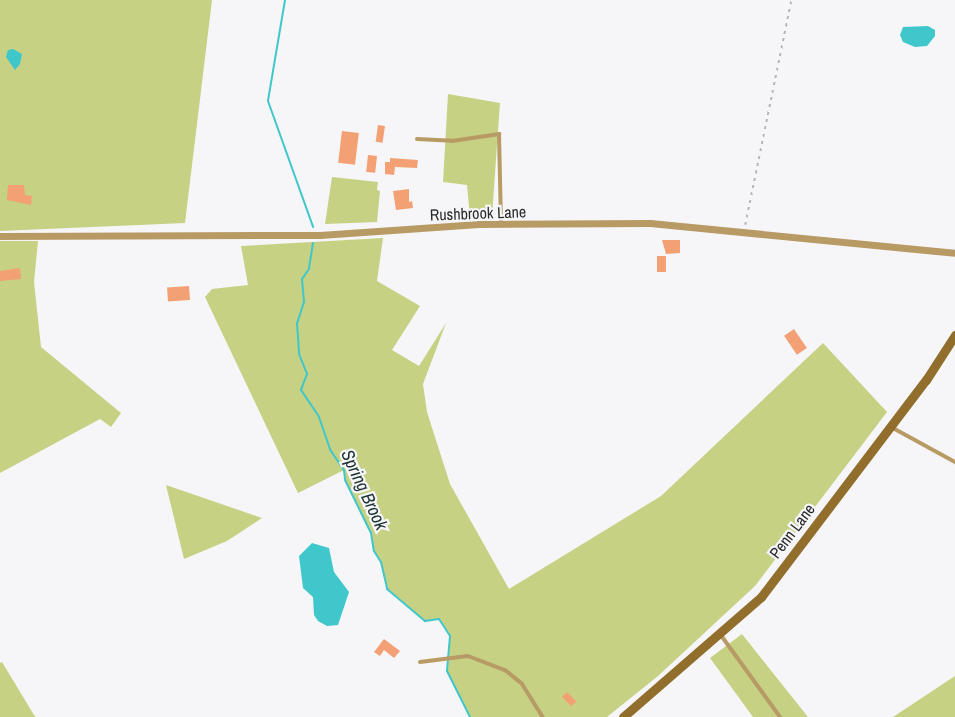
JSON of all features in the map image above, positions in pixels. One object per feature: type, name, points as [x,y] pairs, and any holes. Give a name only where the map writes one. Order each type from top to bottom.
[{"type":"street","name":"Rushbrook Lane","points":[[0,236],[320,235],[501,225],[650,223],[955,253]]},
{"type":"street","name":"Penn Lane","points":[[623,717],[760,597],[891,427],[955,335]]},
{"type":"lane","points":[[417,140],[452,141],[499,134],[501,225]]},
{"type":"lane","points":[[891,427],[955,462]]},
{"type":"lane","points":[[720,633],[780,717]]},
{"type":"lane","points":[[420,662],[468,656],[505,670],[522,684],[543,717]]},
{"type":"path","points":[[744,231],[792,0]]},
{"type":"green space","points":[[0,0],[212,0],[185,223],[0,231]]},
{"type":"green space","points":[[448,94],[500,103],[492,216],[470,217],[467,185],[443,182]]},
{"type":"green space","points":[[332,177],[378,182],[377,190],[380,191],[377,222],[325,224]]},
{"type":"green space","points":[[383,238],[377,281],[420,306],[392,350],[419,366],[446,323],[423,384],[427,412],[450,484],[509,589],[661,496],[823,343],[887,412],[755,586],[658,676],[607,717],[470,717],[447,671],[450,635],[439,619],[425,621],[387,589],[381,563],[374,551],[371,533],[345,480],[344,470],[298,493],[205,297],[212,289],[248,285],[241,246]]},
{"type":"green space","points":[[0,241],[38,241],[34,282],[41,347],[121,413],[111,427],[100,419],[0,473]]},
{"type":"green space","points":[[166,485],[262,518],[227,541],[184,559]]},
{"type":"green space","points":[[742,634],[808,717],[753,717],[710,658]]},
{"type":"green space","points":[[2,662],[36,717],[0,717],[0,663]]},
{"type":"green space","points":[[955,676],[955,717],[893,717]]},
{"type":"water","points":[[928,26],[935,30],[935,36],[927,46],[915,47],[903,42],[900,35],[903,27]]},
{"type":"water","points":[[13,49],[22,54],[20,64],[15,70],[6,57],[8,50]]},
{"type":"water","points":[[312,543],[329,548],[334,572],[349,592],[338,625],[327,626],[318,621],[314,615],[313,597],[303,588],[299,556]]},
{"type":"building","points":[[378,125],[385,126],[383,143],[376,142]]},
{"type":"building","points":[[342,131],[359,133],[355,165],[338,163]]},
{"type":"building","points":[[368,155],[377,156],[375,173],[366,172]]},
{"type":"building","points":[[390,158],[418,160],[417,168],[395,167],[394,175],[385,174],[385,162],[390,162]]},
{"type":"building","points":[[8,185],[24,185],[25,195],[32,196],[31,205],[7,200]]},
{"type":"building","points":[[409,189],[409,202],[412,201],[413,208],[396,210],[393,191]]},
{"type":"building","points":[[662,240],[680,240],[680,253],[666,254]]},
{"type":"building","points":[[657,256],[666,256],[666,272],[657,272]]},
{"type":"building","points":[[20,268],[21,279],[0,281],[0,271]]},
{"type":"building","points":[[189,286],[190,300],[168,302],[167,288]]},
{"type":"building","points":[[794,329],[807,348],[797,355],[784,336]]},
{"type":"building","points":[[384,639],[400,651],[394,658],[384,650],[380,656],[374,652]]},
{"type":"building","points":[[567,692],[576,701],[571,706],[562,697]]},
{"type":"waterway","name":"Spring Brook","points":[[285,0],[268,101],[313,227]]},
{"type":"waterway","name":"Spring Brook","points":[[313,243],[309,269],[302,279],[304,302],[297,323],[299,354],[307,374],[301,390],[319,417],[331,451],[344,470],[345,480],[371,533],[374,551],[381,562],[387,589],[425,621],[439,619],[450,636],[447,671],[470,717]]}]
